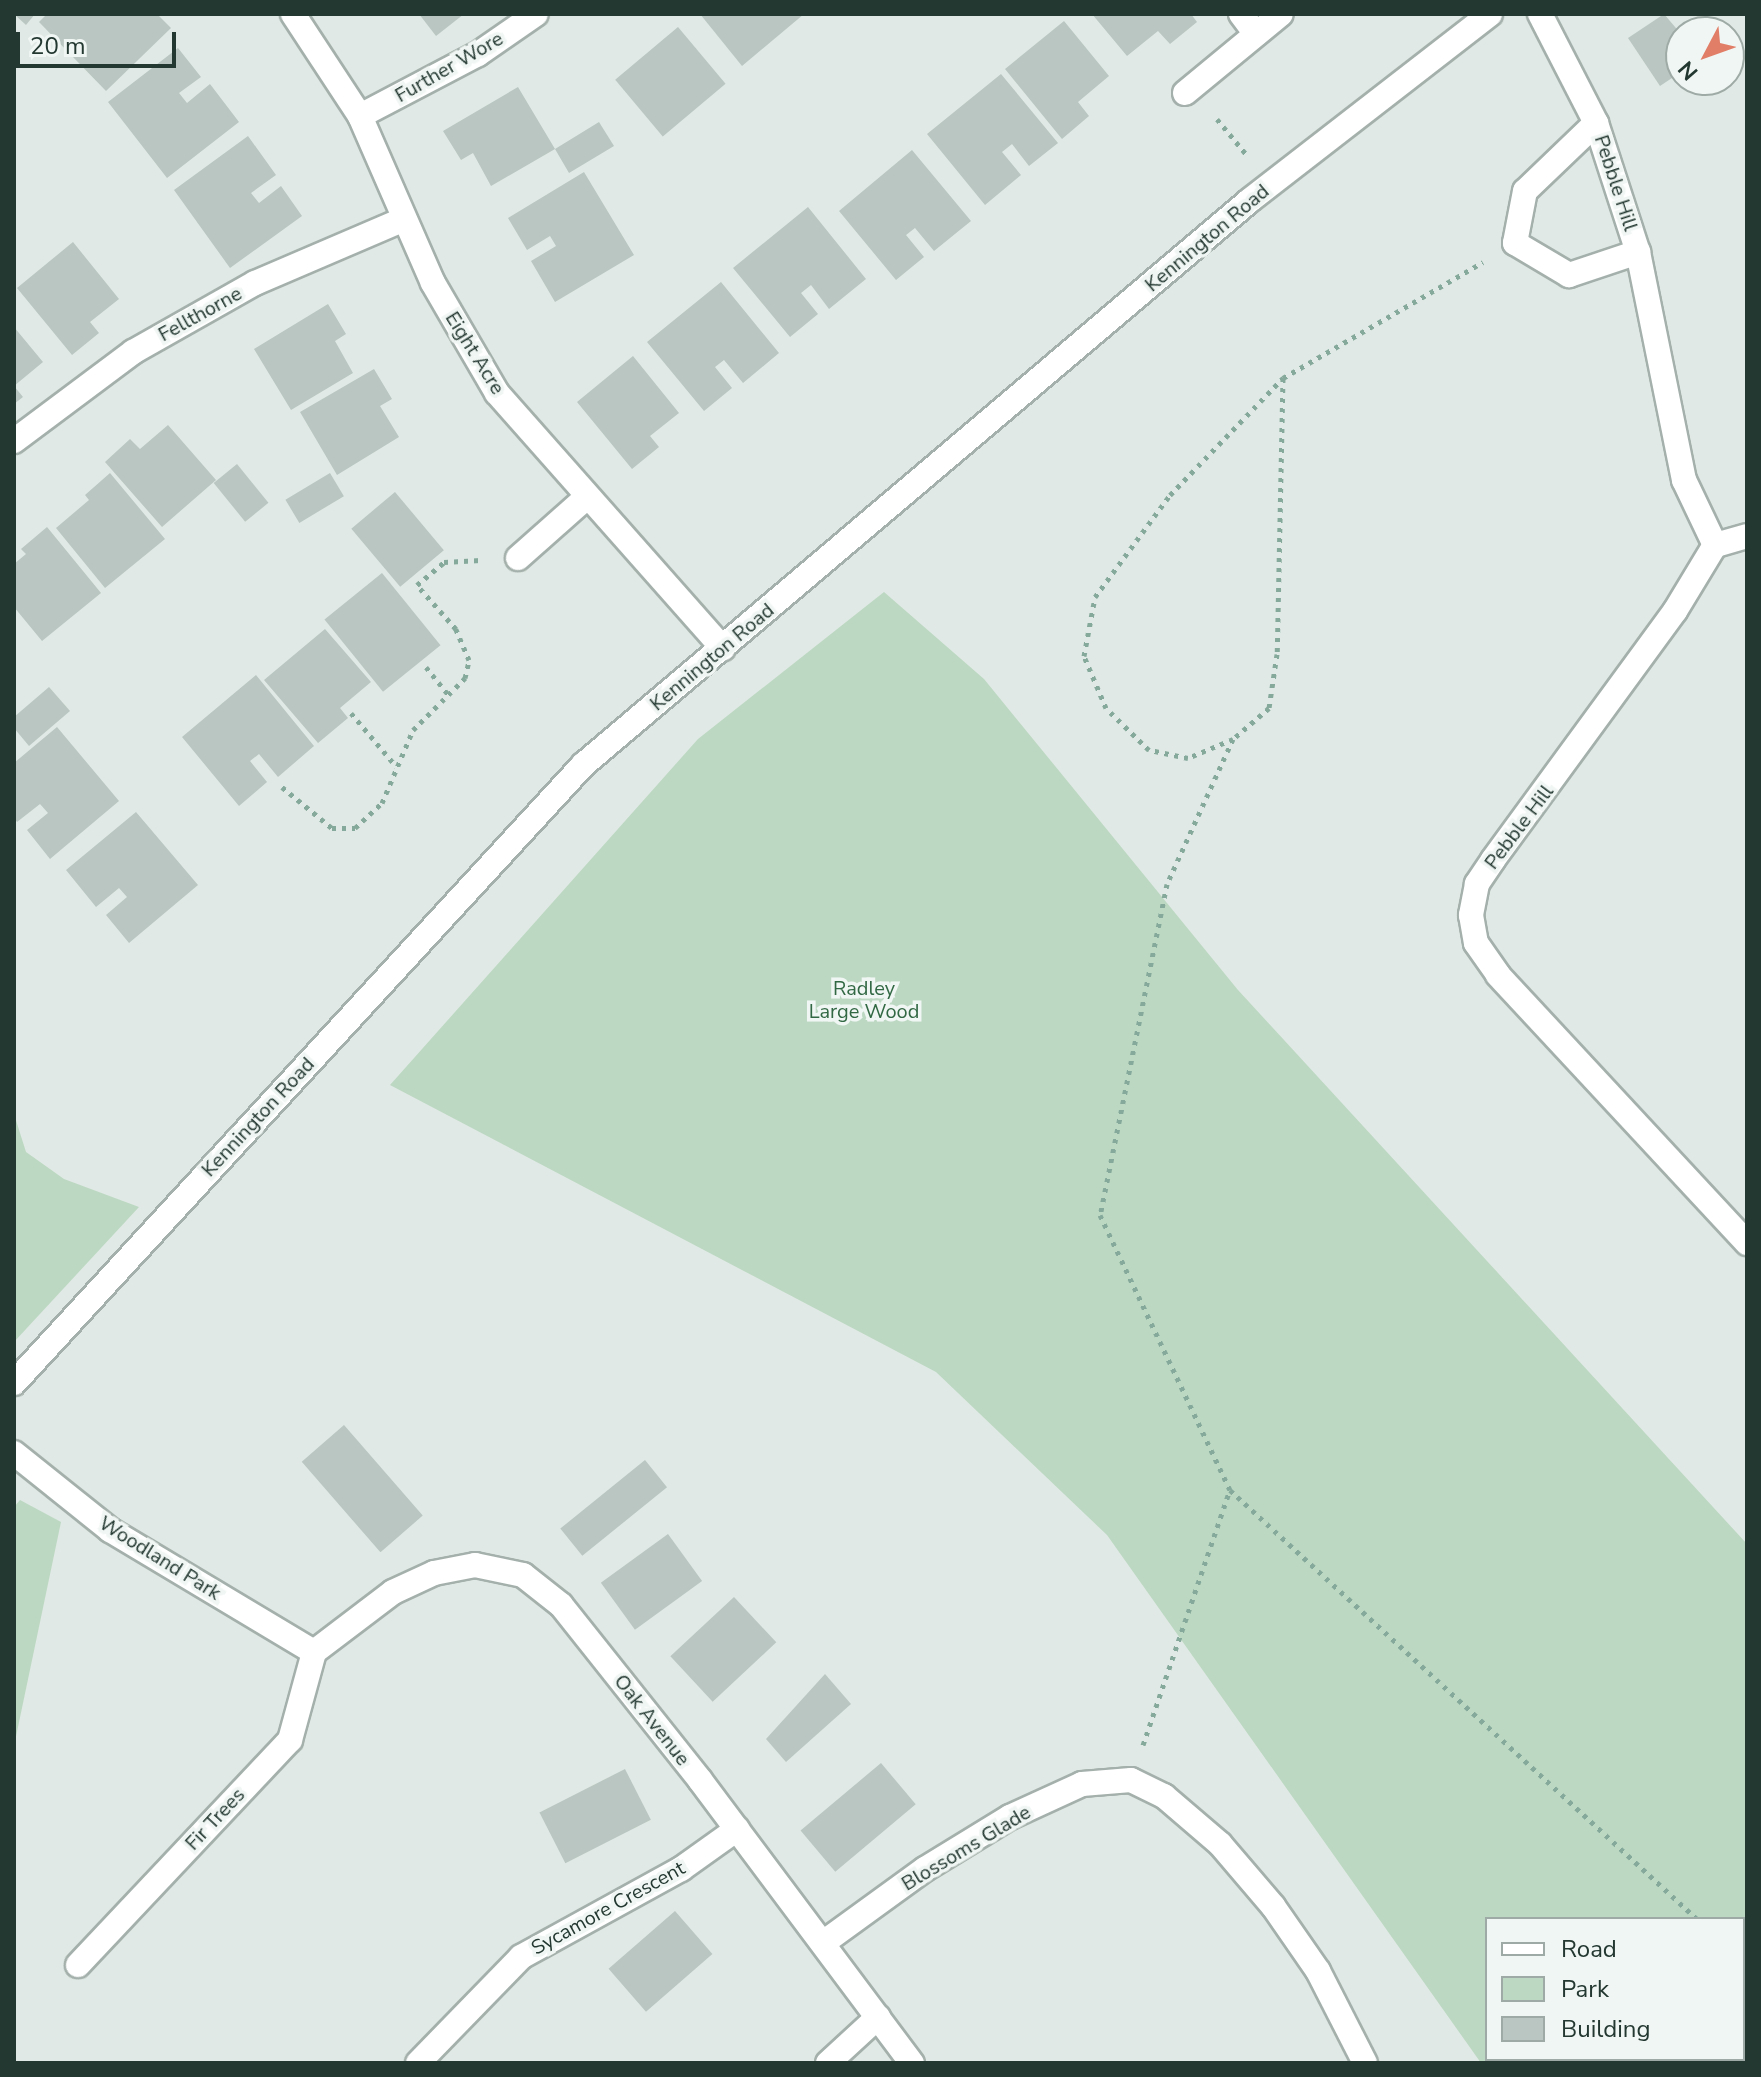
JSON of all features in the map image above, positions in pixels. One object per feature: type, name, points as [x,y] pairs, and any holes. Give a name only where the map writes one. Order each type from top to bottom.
[{"type":"street","name":"Eight Acre","points":[[293,14],[360,116],[404,219],[464,341],[497,393],[723,648]]},
{"type":"street","name":"Further Wore","points":[[360,116],[478,54],[536,14]]},
{"type":"street","points":[[1241,14],[1256,34]]},
{"type":"street","points":[[1188,91],[1281,14]]},
{"type":"street","name":"Kennington Road","points":[[14,1383],[583,765],[1249,201],[1490,14]]},
{"type":"street","name":"Pebble Hill","points":[[1540,14],[1596,123],[1638,252],[1684,480],[1715,545],[1675,611],[1477,884],[1471,915],[1476,943],[1498,975],[1747,1243]]},
{"type":"street","points":[[1596,123],[1525,191],[1515,243],[1569,275],[1638,252]]},
{"type":"street","name":"Fellthorne","points":[[14,441],[133,352],[255,283],[404,219]]},
{"type":"street","points":[[518,558],[587,497]]},
{"type":"street","points":[[1715,545],[1747,536]]},
{"type":"street","name":"Woodland Park","points":[[14,1453],[110,1530],[314,1652]]},
{"type":"street","name":"Oak Avenue","points":[[314,1652],[393,1592],[434,1573],[475,1565],[523,1575],[561,1605],[737,1829],[912,2063]]},
{"type":"street","name":"Fir Trees","points":[[78,1965],[290,1740],[314,1652]]},
{"type":"street","points":[[1131,1780],[1164,1796],[1220,1844],[1273,1906],[1318,1971],[1365,2063]]},
{"type":"street","name":"Blossoms Glade","points":[[823,1943],[925,1869],[1010,1817],[1082,1784],[1131,1780]]},
{"type":"street","name":"Sycamore Crescent","points":[[418,2063],[521,1957],[681,1869],[737,1829]]},
{"type":"street","points":[[828,2063],[878,2017]]},
{"type":"path","points":[[1188,91],[1249,157],[1228,175],[1249,201]]},
{"type":"path","points":[[1283,378],[1277,654],[1269,708],[1233,739],[1188,758],[1149,750],[1106,708],[1084,656],[1095,597],[1170,495],[1283,378],[1515,243]]},
{"type":"path","points":[[282,787],[332,828],[355,828],[382,803],[413,730],[465,678],[469,660],[456,629],[417,585],[444,562],[518,558]]},
{"type":"path","points":[[426,667],[448,694]]},
{"type":"path","points":[[351,713],[396,767]]},
{"type":"path","points":[[1233,739],[1167,884],[1100,1215],[1230,1490],[1695,1917]]},
{"type":"path","points":[[1131,1780],[1230,1490]]},
{"type":"green space","name":"Radley Large Wood","points":[[884,592],[984,679],[1238,990],[1747,1544],[1747,2063],[1481,2063],[1107,1535],[936,1372],[390,1085],[698,739]]},
{"type":"green space","points":[[14,1114],[26,1152],[64,1179],[139,1207],[14,1342]]},
{"type":"green space","points":[[20,1500],[61,1522],[14,1746],[14,1507]]},
{"type":"building","points":[[14,14],[35,14],[26,25]]},
{"type":"building","points":[[47,14],[157,14],[171,28],[106,91],[39,22]]},
{"type":"building","points":[[419,14],[464,14],[436,36]]},
{"type":"building","points":[[700,14],[804,14],[742,66]]},
{"type":"building","points":[[1092,14],[1191,14],[1197,22],[1170,44],[1158,31],[1127,56]]},
{"type":"building","points":[[1664,14],[1666,16],[1665,83],[1660,86],[1628,38]]},
{"type":"building","points":[[1064,21],[1109,76],[1078,102],[1089,116],[1062,139],[1005,69]]},
{"type":"building","points":[[678,27],[726,84],[663,136],[615,80]]},
{"type":"building","points":[[178,48],[201,77],[179,93],[187,103],[210,84],[239,122],[167,178],[108,102]]},
{"type":"building","points":[[1001,74],[1058,143],[1029,166],[1012,144],[1002,152],[1021,175],[985,205],[927,134]]},
{"type":"building","points":[[518,87],[555,149],[491,186],[473,153],[461,160],[443,131]]},
{"type":"building","points":[[599,122],[614,146],[569,173],[555,149]]},
{"type":"building","points":[[248,136],[276,175],[251,193],[259,203],[281,186],[302,216],[230,268],[174,190]]},
{"type":"building","points":[[912,150],[971,221],[934,251],[915,228],[906,235],[924,257],[896,280],[839,211]]},
{"type":"building","points":[[584,172],[634,255],[555,302],[531,261],[556,246],[550,236],[527,250],[508,218]]},
{"type":"building","points":[[808,207],[866,279],[829,309],[811,285],[801,293],[818,314],[790,337],[733,268]]},
{"type":"building","points":[[73,242],[119,299],[90,322],[99,333],[72,355],[17,288]]},
{"type":"building","points":[[721,282],[779,353],[743,383],[724,360],[715,367],[732,388],[704,411],[647,342]]},
{"type":"building","points":[[328,304],[346,334],[335,341],[353,373],[291,410],[254,349]]},
{"type":"building","points":[[14,327],[43,362],[14,386]]},
{"type":"building","points":[[633,356],[679,413],[650,436],[659,447],[632,469],[577,402]]},
{"type":"building","points":[[374,369],[392,399],[380,406],[399,437],[337,475],[300,412]]},
{"type":"building","points":[[14,386],[23,397],[14,404]]},
{"type":"building","points":[[168,425],[216,480],[162,527],[105,462],[130,439],[140,449]]},
{"type":"building","points":[[237,464],[268,503],[245,522],[214,483]]},
{"type":"building","points":[[110,473],[165,539],[105,588],[56,528],[89,500],[85,495]]},
{"type":"building","points":[[330,473],[344,496],[299,523],[285,500]]},
{"type":"building","points":[[395,492],[444,550],[400,587],[351,529]]},
{"type":"building","points":[[47,527],[101,593],[42,641],[14,607],[14,564],[26,554],[21,549]]},
{"type":"building","points":[[382,573],[441,645],[383,692],[324,620]]},
{"type":"building","points":[[325,629],[371,682],[340,708],[348,718],[318,743],[264,680]]},
{"type":"building","points":[[256,675],[314,746],[278,777],[259,754],[250,761],[267,782],[239,806],[182,737]]},
{"type":"building","points":[[49,687],[70,711],[29,746],[14,728],[14,717]]},
{"type":"building","points":[[57,727],[119,801],[50,859],[27,830],[48,813],[40,804],[17,822],[14,818],[14,763]]},
{"type":"building","points":[[136,812],[198,885],[129,943],[106,915],[127,897],[119,888],[96,907],[66,870]]},
{"type":"building","points":[[344,1425],[423,1516],[380,1552],[302,1462]]},
{"type":"building","points":[[645,1460],[667,1487],[582,1556],[560,1529]]},
{"type":"building","points":[[668,1534],[702,1581],[635,1630],[601,1583]]},
{"type":"building","points":[[734,1597],[776,1642],[713,1702],[670,1656]]},
{"type":"building","points":[[825,1674],[851,1704],[786,1762],[766,1739]]},
{"type":"building","points":[[881,1763],[916,1804],[835,1872],[801,1830]]},
{"type":"building","points":[[625,1769],[651,1820],[565,1863],[539,1813]]},
{"type":"building","points":[[675,1911],[712,1954],[646,2012],[609,1969]]}]
